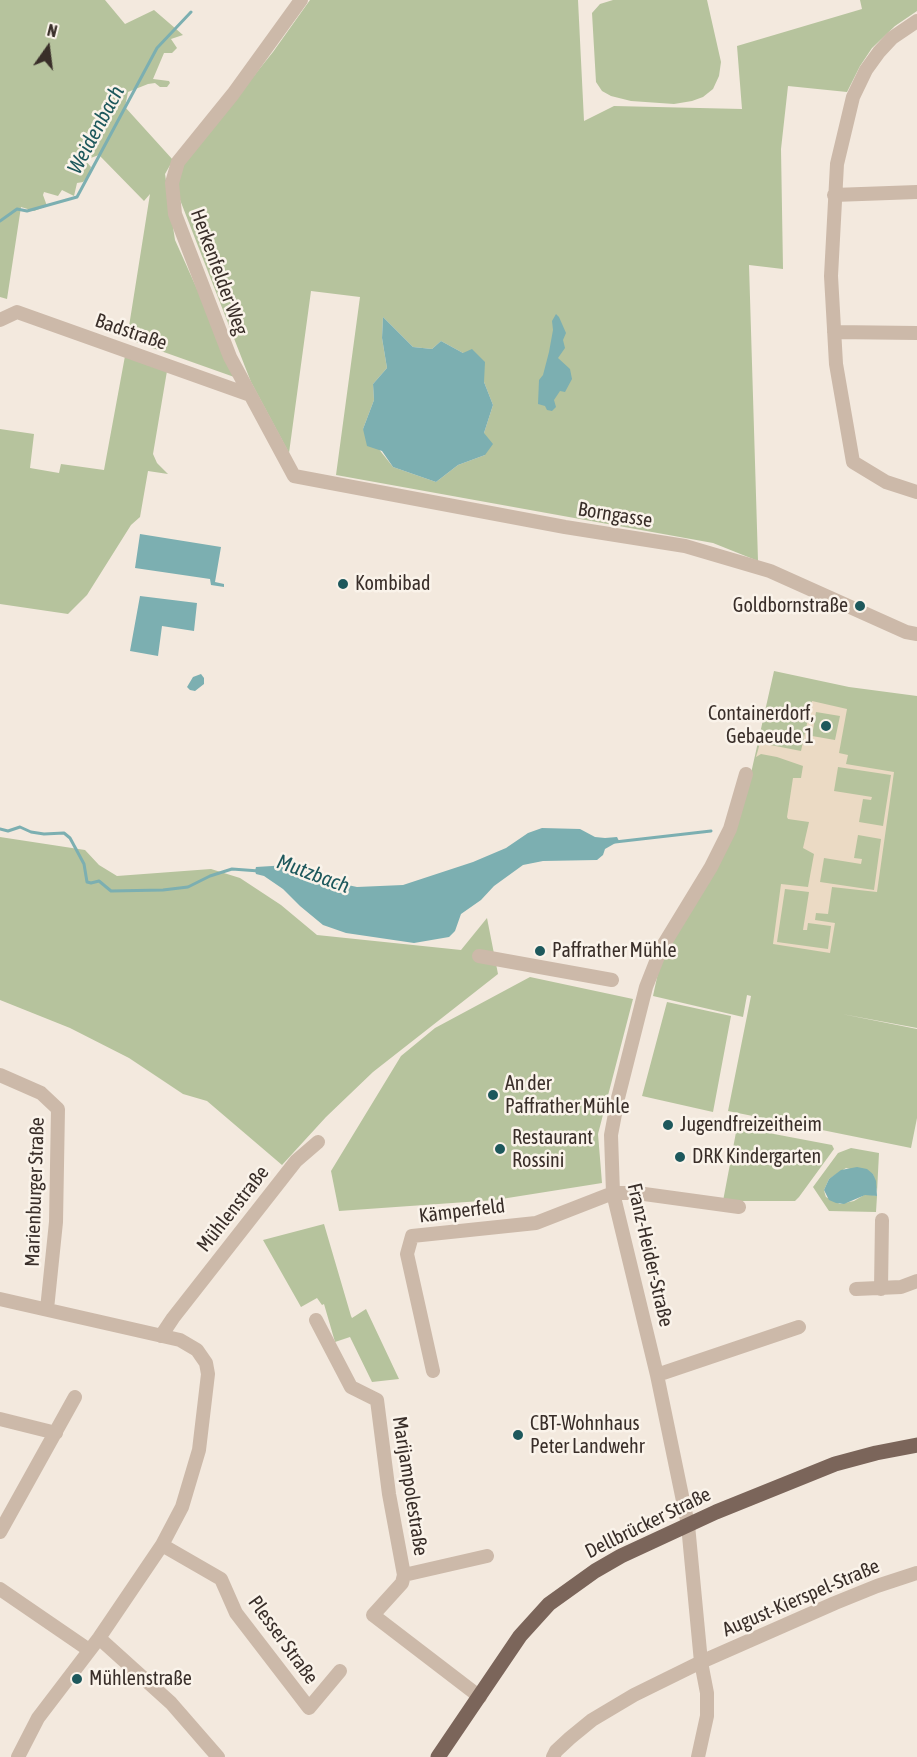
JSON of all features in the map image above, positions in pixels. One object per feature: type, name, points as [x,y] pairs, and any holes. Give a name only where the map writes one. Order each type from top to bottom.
[{"type":"main road","name":"Dellbrücker Straße","points":[[438,1757],[520,1636],[534,1619],[566,1590],[621,1556],[688,1525],[835,1464],[917,1445]]},
{"type":"street","name":"Herkenfelder Weg","points":[[294,476],[250,395],[212,315],[198,271],[175,214],[172,183],[178,162],[233,94],[301,0]]},
{"type":"street","points":[[917,21],[892,38],[879,52],[857,88],[843,133],[834,195],[831,276],[836,364],[853,462],[886,482],[917,492]]},
{"type":"street","points":[[834,195],[917,192]]},
{"type":"street","name":"Badstraße","points":[[0,320],[17,312],[250,395]]},
{"type":"street","points":[[834,332],[917,333]]},
{"type":"street","name":"Borngasse","points":[[294,476],[565,527],[685,546],[770,571],[906,633],[917,634]]},
{"type":"street","name":"Franz-Heider-Straße","points":[[698,1757],[707,1716],[707,1693],[701,1662],[688,1525],[657,1375],[613,1193],[611,1135],[646,987],[661,948],[711,867],[730,829],[746,774]]},
{"type":"street","points":[[479,956],[612,980]]},
{"type":"street","name":"Marienburger Straße","points":[[0,1075],[41,1093],[58,1109],[56,1222],[48,1309]]},
{"type":"street","name":"Mühlenstraße","points":[[161,1336],[296,1161],[318,1142]]},
{"type":"street","points":[[613,1193],[638,1193],[739,1207]]},
{"type":"street","name":"Kämperfeld","points":[[433,1371],[407,1254],[412,1236],[536,1223],[613,1193]]},
{"type":"street","points":[[881,1289],[882,1220]]},
{"type":"street","points":[[856,1290],[901,1287],[917,1281]]},
{"type":"street","points":[[0,1299],[180,1340],[197,1350],[206,1363],[208,1374],[199,1450],[182,1507],[162,1545],[99,1638],[38,1718],[18,1757]]},
{"type":"street","name":"Marijampolestraße","points":[[316,1320],[351,1387],[377,1400],[389,1494],[404,1575],[402,1583],[373,1615],[480,1697]]},
{"type":"street","points":[[657,1375],[799,1327]]},
{"type":"street","points":[[0,1532],[75,1397]]},
{"type":"street","points":[[0,1419],[56,1433]]},
{"type":"street","name":"Plesser Straße","points":[[162,1545],[221,1579],[236,1612],[309,1707],[340,1671]]},
{"type":"street","name":"Marijampolestraße","points":[[404,1575],[487,1556]]},
{"type":"street","name":"August-Kierspel-Straße","points":[[553,1757],[570,1738],[602,1713],[634,1695],[701,1662],[835,1603],[917,1573]]},
{"type":"street","points":[[0,1589],[89,1650]]},
{"type":"street","points":[[99,1638],[171,1703],[218,1757]]},
{"type":"green space","points":[[0,0],[105,0],[125,24],[154,10],[183,35],[171,39],[177,48],[172,53],[164,53],[153,79],[169,81],[167,87],[160,87],[155,83],[128,92],[125,107],[173,160],[165,174],[175,240],[237,378],[127,339],[150,194],[144,201],[99,155],[85,160],[91,167],[89,175],[83,182],[77,183],[74,196],[62,190],[58,196],[44,192],[47,206],[34,211],[21,207],[7,299],[0,297]]},
{"type":"green space","points":[[310,0],[578,0],[584,121],[614,106],[742,109],[737,46],[862,9],[860,0],[917,0],[917,11],[895,26],[872,48],[847,92],[788,86],[781,149],[783,269],[749,265],[758,561],[713,543],[336,475],[360,297],[311,291],[289,453],[251,382],[175,187],[179,169],[273,52]],"holes":[[[383,317],[413,347],[432,349],[441,341],[463,353],[484,382],[493,405],[484,433],[485,455],[458,465],[436,482],[393,467],[363,429],[374,400],[373,384],[387,368],[382,338]]]},
{"type":"green space","points":[[613,0],[707,0],[721,62],[719,76],[713,89],[703,97],[674,104],[631,101],[602,91],[596,82],[592,13],[600,4]]},
{"type":"green space","points":[[125,356],[167,371],[153,454],[157,463],[168,474],[148,471],[140,517],[131,525],[87,595],[68,614],[0,604],[0,429],[34,434],[30,468],[59,473],[61,464],[104,470]]},
{"type":"green space","points":[[774,671],[849,687],[917,696],[917,1028],[842,1014],[917,1029],[917,1118],[911,1148],[728,1111],[751,996],[747,995],[743,1017],[653,996],[659,968],[747,791]]},
{"type":"green space","points":[[0,837],[85,850],[99,865],[117,876],[211,869],[240,878],[281,905],[317,935],[461,950],[487,918],[498,974],[373,1072],[326,1117],[282,1165],[207,1101],[183,1094],[129,1058],[70,1028],[0,1000]]},
{"type":"green space","name":"An der Paffrather Mühle","points":[[530,977],[633,999],[598,1134],[602,1183],[495,1200],[339,1211],[331,1171],[401,1056],[435,1028]]},
{"type":"green space","points":[[667,1002],[731,1016],[713,1112],[642,1096]]},
{"type":"green space","points":[[737,1127],[832,1145],[834,1149],[795,1201],[723,1201]]},
{"type":"green space","points":[[851,1148],[879,1153],[877,1192],[873,1174],[846,1168],[829,1179],[824,1190],[826,1197],[840,1204],[854,1201],[864,1195],[877,1196],[876,1212],[829,1211],[813,1187],[838,1153]]},
{"type":"green space","points":[[324,1224],[351,1316],[352,1318],[366,1309],[399,1379],[372,1382],[350,1337],[335,1342],[324,1304],[322,1305],[317,1298],[301,1307],[263,1240]]},
{"type":"shaded area","points":[[812,701],[847,709],[839,753],[848,755],[846,764],[894,772],[877,892],[832,887],[828,914],[816,913],[815,920],[835,923],[830,953],[773,944],[781,884],[808,887],[814,854],[803,848],[809,822],[787,817],[793,778],[801,778],[803,766],[777,757],[761,754],[756,757],[760,743],[801,751]],"holes":[[[816,712],[840,716],[835,740],[812,736]],[[838,767],[891,775],[883,826],[859,822],[863,799],[871,800],[872,797],[834,791]],[[858,835],[881,839],[874,890],[820,882],[824,858],[861,864],[862,859],[854,858]],[[785,889],[809,892],[803,930],[807,930],[808,923],[831,926],[828,949],[777,942]]]},
{"type":"water","points":[[556,314],[566,333],[563,340],[565,348],[558,358],[570,369],[572,379],[565,392],[560,391],[554,400],[556,407],[552,411],[538,404],[539,380],[543,375],[549,352],[553,330],[552,321]]},
{"type":"water","points":[[383,317],[413,347],[432,349],[441,341],[463,353],[472,349],[485,362],[484,382],[493,405],[484,433],[493,444],[485,455],[458,465],[436,482],[393,467],[382,451],[367,446],[363,429],[374,400],[373,384],[387,368],[382,338]]},
{"type":"water","points":[[140,534],[221,547],[215,582],[224,584],[224,587],[211,585],[210,579],[135,568]]},
{"type":"water","points":[[140,596],[197,603],[194,631],[162,626],[158,656],[130,651]]},
{"type":"water","points":[[201,674],[204,684],[195,691],[190,690],[187,687],[193,677]]},
{"type":"water","points":[[542,828],[580,829],[595,837],[617,837],[619,841],[605,849],[603,855],[597,860],[543,861],[523,865],[461,914],[455,931],[449,937],[414,943],[346,933],[323,925],[283,889],[264,876],[256,874],[255,871],[256,867],[288,865],[305,869],[329,881],[357,887],[403,885],[473,862],[506,848],[528,833]]},
{"type":"water","points":[[857,1167],[867,1169],[873,1174],[877,1196],[865,1195],[844,1204],[829,1200],[824,1190],[829,1179],[841,1170]]},
{"type":"waterway","name":"Weidenbach","points":[[0,221],[17,209],[27,211],[77,197],[157,48],[191,12]]},
{"type":"waterway","name":"Mutzbach","points":[[0,829],[8,831],[20,827],[44,834],[64,833],[70,838],[84,864],[87,882],[99,881],[111,891],[188,887],[210,876],[232,869],[259,871]]},
{"type":"waterway","name":"Mutzbach","points":[[615,842],[711,831]]},
{"type":"place","name":"Kombibad","points":[[343,584]]},
{"type":"place","name":"Goldbornstraße","points":[[860,606]]},
{"type":"place","name":"Containerdorf, Gebaeude 1","points":[[826,726]]},
{"type":"place","name":"Paffrather Mühle","points":[[540,951]]},
{"type":"place","name":"An der Paffrather Mühle","points":[[493,1095]]},
{"type":"place","name":"Jugendfreizeitheim","points":[[668,1125]]},
{"type":"place","name":"Restaurant Rossini","points":[[500,1149]]},
{"type":"place","name":"DRK Kindergarten","points":[[680,1157]]},
{"type":"place","name":"CBT-Wohnhaus Peter Landwehr","points":[[518,1435]]},
{"type":"place","name":"Mühlenstraße","points":[[77,1679]]}]
